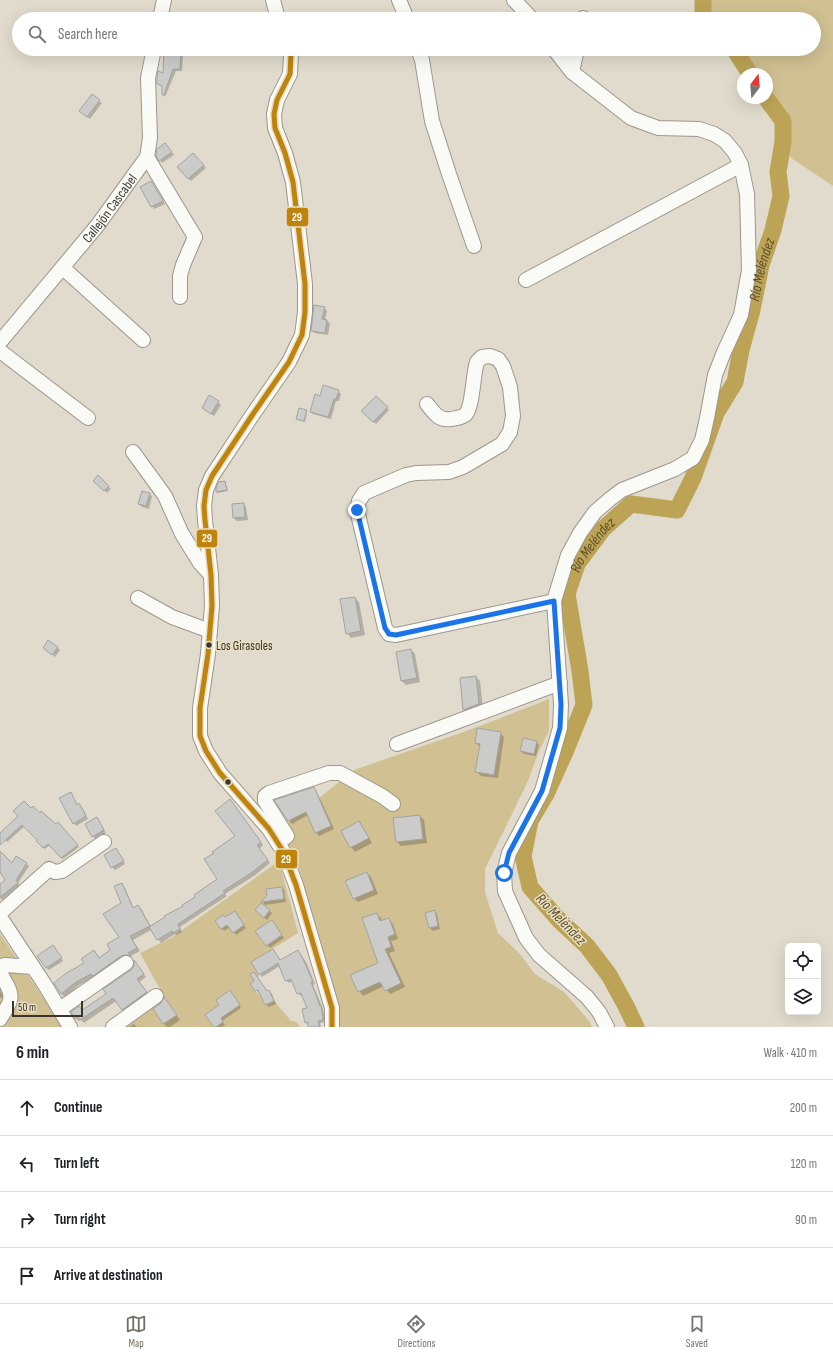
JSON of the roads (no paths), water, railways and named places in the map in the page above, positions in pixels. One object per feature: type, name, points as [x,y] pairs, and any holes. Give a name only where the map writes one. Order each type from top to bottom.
[{"type":"street","points":[[161,12],[164,0]]},
{"type":"street","points":[[273,0],[276,12]]},
{"type":"street","points":[[399,0],[404,12]]},
{"type":"street","points":[[514,0],[525,12]]},
{"type":"street","points":[[153,56],[148,78],[150,138],[148,157],[195,237],[180,276],[180,297]]},
{"type":"street","points":[[291,56],[290,74],[277,100],[274,114],[275,128],[285,153],[293,182],[305,284],[305,312],[302,335],[289,362],[212,476],[206,490],[204,506],[211,575],[212,606],[200,708],[200,736],[206,751],[220,773],[269,829],[283,851],[298,892],[332,1008],[332,1027]]},
{"type":"street","points":[[421,56],[432,121],[474,246]]},
{"type":"street","points":[[559,56],[572,72],[631,118],[658,128],[699,129],[714,134],[725,141],[735,153],[741,165],[747,194],[749,270],[741,315],[715,375],[708,418],[702,440],[693,458],[675,469],[622,490],[595,512],[580,533],[568,555],[554,601],[560,683],[560,728],[542,791],[509,853],[504,873],[505,891],[526,938],[539,955],[587,997],[599,1012],[607,1027]]},
{"type":"street","points":[[572,72],[575,56]]},
{"type":"street","name":"Callejón Cascabel","points":[[0,342],[98,226],[148,157]]},
{"type":"street","points":[[526,280],[741,165]]},
{"type":"street","points":[[63,268],[143,340]]},
{"type":"street","points":[[0,351],[88,418]]},
{"type":"street","points":[[427,404],[439,418],[446,420],[460,418],[466,414],[470,407],[477,362],[482,357],[490,356],[498,359],[503,366],[510,387],[513,416],[510,432],[502,444],[463,467],[449,472],[416,473],[406,475],[364,493],[359,501],[357,510],[385,628],[389,634],[396,635],[554,601]]},
{"type":"street","points":[[133,452],[165,496],[182,534],[200,563],[211,575]]},
{"type":"street","points":[[138,598],[172,617],[210,631]]},
{"type":"street","points":[[397,744],[560,683]]},
{"type":"street","points":[[278,843],[286,836],[264,798],[269,793],[336,772],[382,796],[393,804]]},
{"type":"street","points":[[0,913],[48,869],[55,872],[62,871],[104,842]]},
{"type":"street","points":[[0,917],[60,1009],[70,1027]]},
{"type":"street","points":[[60,1009],[126,962]]},
{"type":"street","points":[[0,1019],[10,1002],[11,997],[11,992],[0,970],[2,966],[33,967]]},
{"type":"street","points":[[113,1027],[156,996]]},
{"type":"waterway","name":"Río Meléndez","points":[[703,0],[703,12]]},
{"type":"waterway","name":"Río Meléndez","points":[[738,56],[746,68]]},
{"type":"waterway","name":"Río Meléndez","points":[[636,1027],[609,975],[587,946],[559,920],[530,887],[523,856],[530,821],[546,794],[584,705],[567,594],[577,564],[603,529],[631,504],[677,510],[693,478],[716,413],[735,382],[761,265],[773,230],[781,196],[778,172],[783,142],[783,121],[770,104]]},
{"type":"place","name":"Los Girasoles","points":[[209,645]]}]
